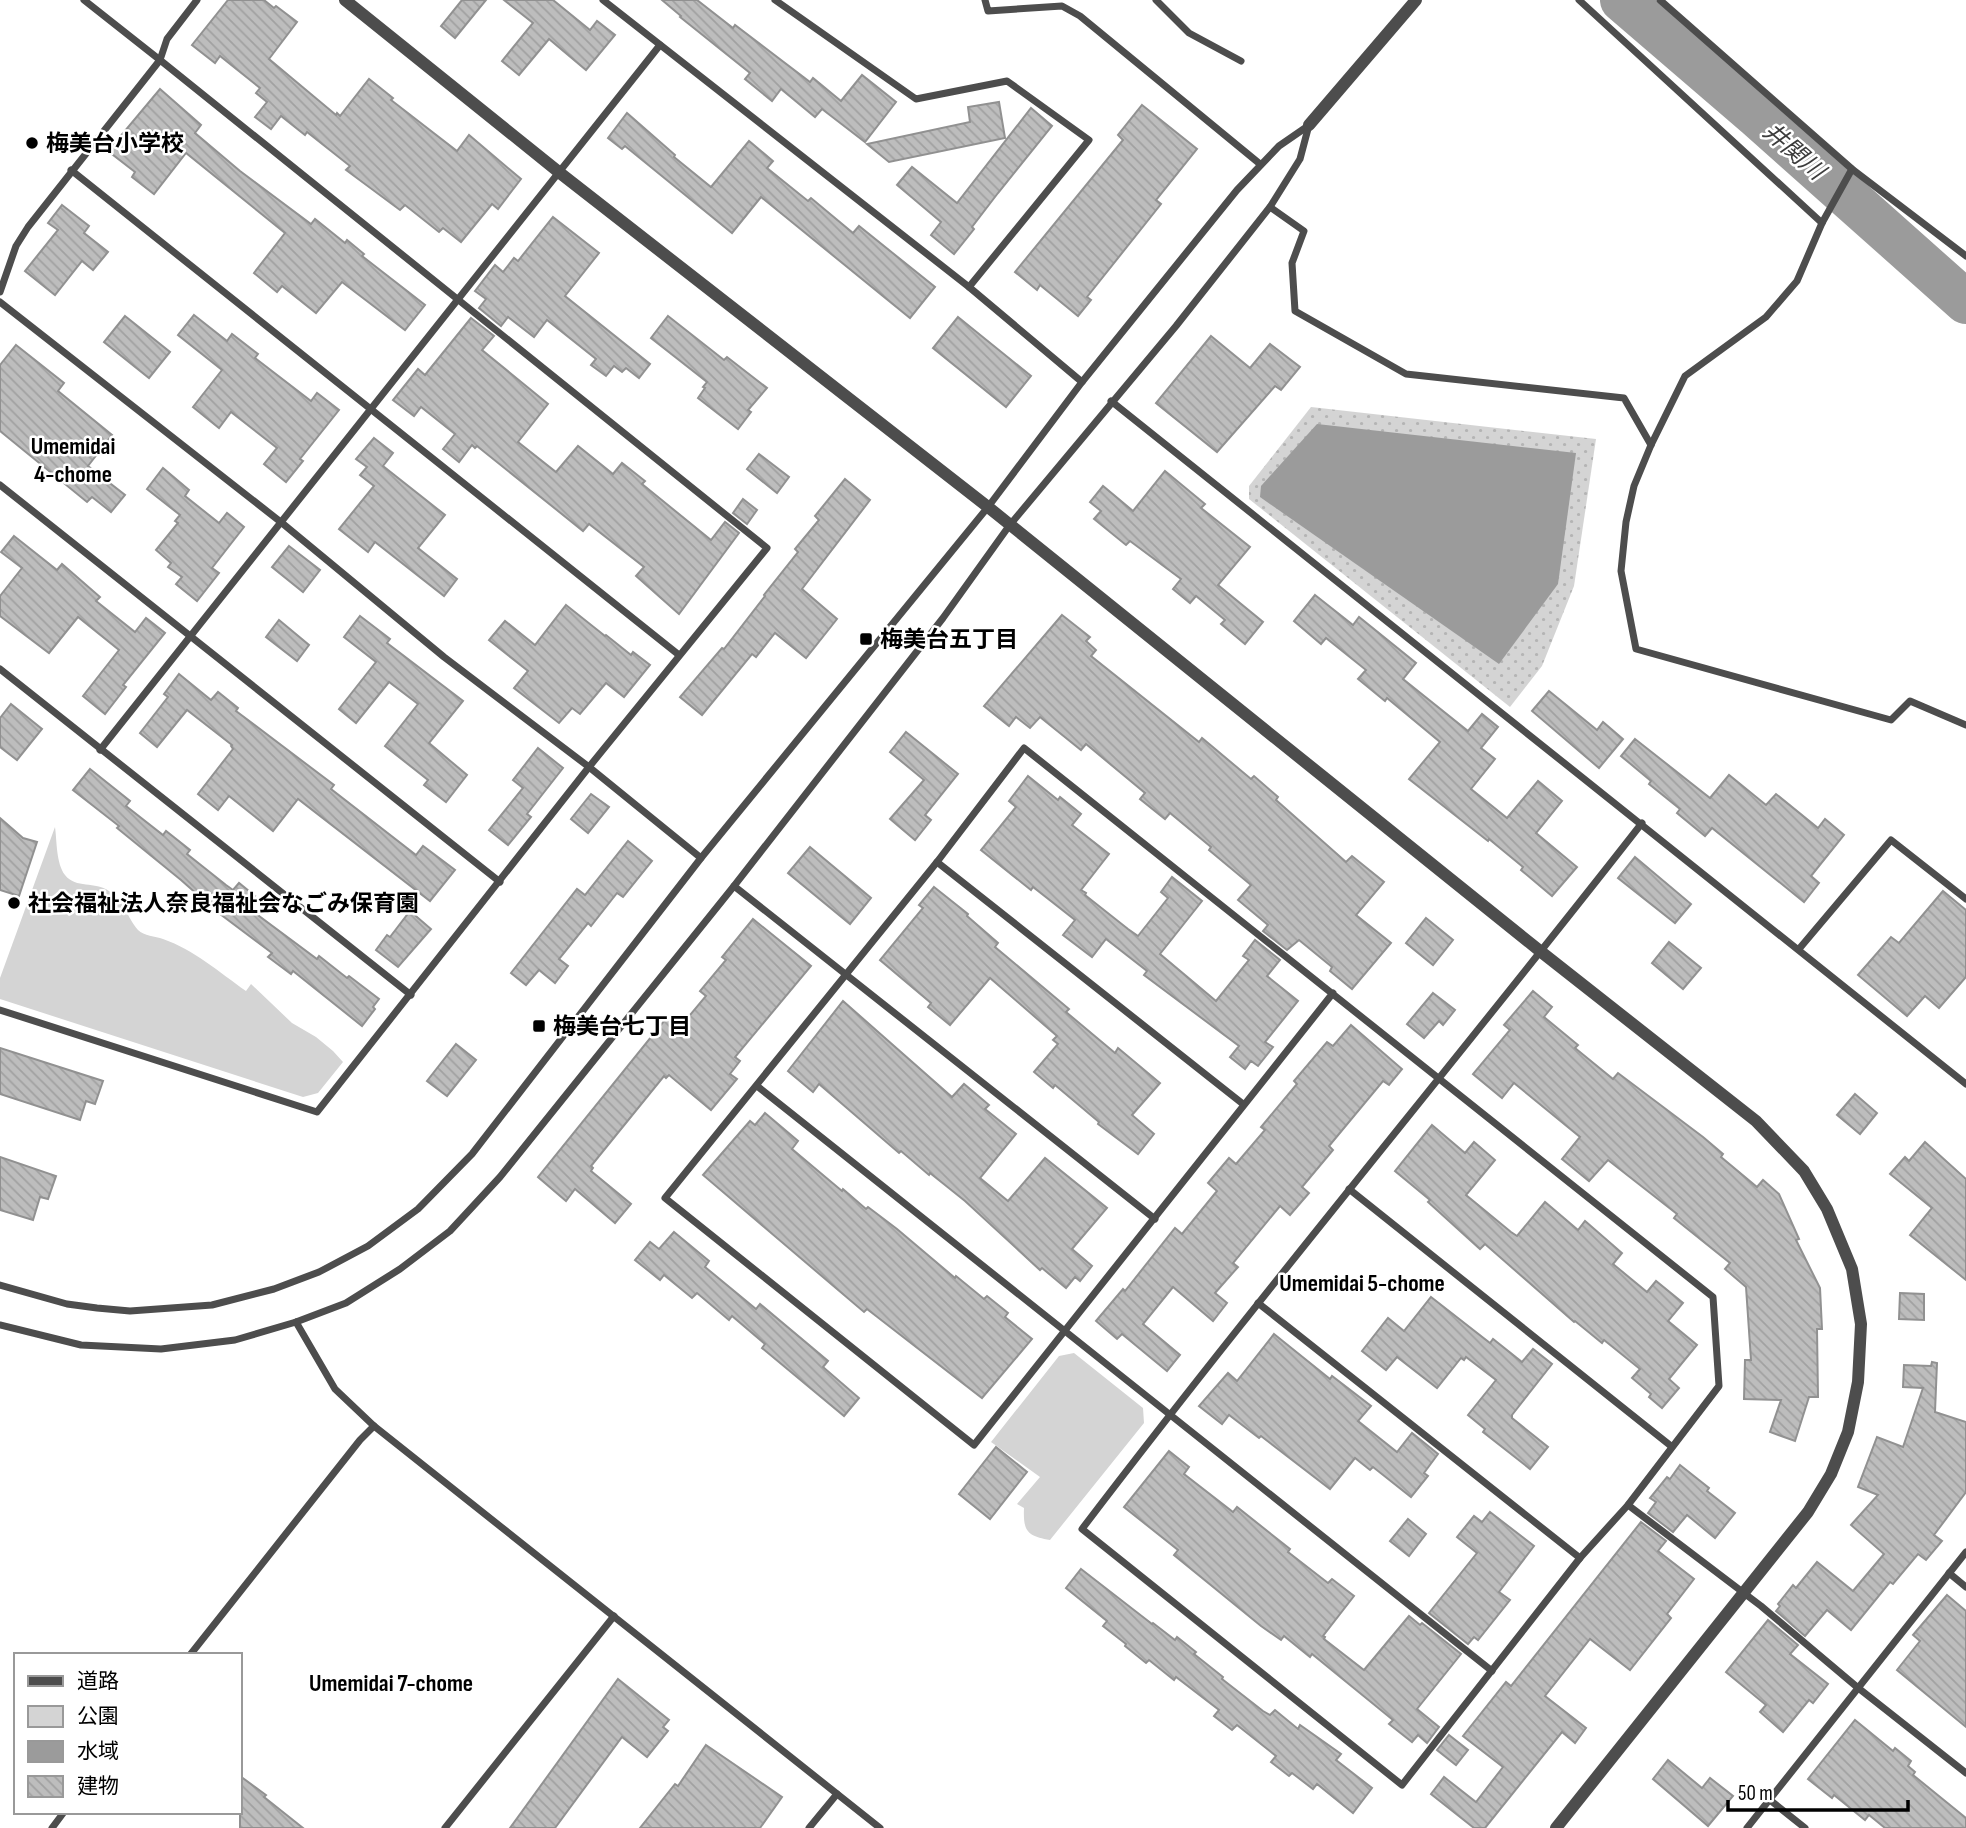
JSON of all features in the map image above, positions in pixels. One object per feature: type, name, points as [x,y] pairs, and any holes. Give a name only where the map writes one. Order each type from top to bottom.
[{"type":"street","points":[[0,1010],[317,1112],[678,655],[767,548],[84,0]]},
{"type":"street","points":[[0,292],[16,246],[71,170],[160,60],[167,39],[197,0]]},
{"type":"street","points":[[345,0],[560,173],[988,507],[1756,1121],[1804,1171],[1827,1209],[1852,1269],[1861,1324],[1858,1382],[1848,1432],[1831,1474],[1808,1512],[1556,1828]]},
{"type":"street","points":[[603,0],[969,287],[1082,382]]},
{"type":"street","points":[[775,0],[916,99],[1007,81],[1089,140],[969,287]]},
{"type":"street","points":[[985,0],[988,10],[1062,6],[1080,16],[1259,164]]},
{"type":"street","points":[[1156,0],[1189,33],[1241,61]]},
{"type":"street","points":[[0,1285],[67,1304],[97,1308],[130,1311],[212,1305],[274,1289],[319,1272],[368,1245],[418,1209],[472,1154],[701,858],[988,507],[1082,382],[1259,164],[1309,125],[1416,0]]},
{"type":"street","points":[[1579,0],[1822,223]]},
{"type":"street","points":[[1660,0],[1852,169],[1966,256]]},
{"type":"street","points":[[100,750],[660,45]]},
{"type":"street","points":[[0,1325],[81,1345],[161,1349],[235,1340],[296,1322],[346,1303],[400,1269],[450,1231],[500,1177],[734,886],[943,618],[1009,526],[1176,326],[1270,207],[1300,159],[1309,125]]},
{"type":"street","points":[[1852,169],[1822,223],[1797,281],[1766,317],[1685,376],[1651,445],[1634,486],[1626,522],[1621,570],[1636,649],[1891,720],[1910,701],[1966,725]]},
{"type":"street","points":[[71,170],[678,655]]},
{"type":"street","points":[[1270,207],[1304,231],[1292,263],[1295,311],[1406,374],[1625,398],[1651,445]]},
{"type":"street","points":[[0,302],[282,523],[444,657],[589,767],[701,858]]},
{"type":"street","points":[[1111,401],[1966,1084]]},
{"type":"street","points":[[0,485],[500,882]]},
{"type":"street","points":[[0,669],[411,995]]},
{"type":"street","points":[[1333,993],[974,1445],[666,1198],[937,862],[1024,748],[1333,993],[1438,1077],[1713,1297],[1719,1386],[1628,1504],[1580,1558],[1402,1785],[1082,1530],[1258,1303],[1438,1077],[1642,823]]},
{"type":"street","points":[[1799,949],[1891,840],[1966,899]]},
{"type":"street","points":[[937,862],[1243,1104]]},
{"type":"street","points":[[734,886],[1155,1219]]},
{"type":"street","points":[[757,1086],[1492,1671]]},
{"type":"street","points":[[1349,1189],[1671,1446]]},
{"type":"street","points":[[1258,1303],[1580,1558]]},
{"type":"street","points":[[296,1322],[335,1389],[374,1426],[880,1828]]},
{"type":"street","points":[[192,1653],[360,1440],[374,1426]]},
{"type":"street","points":[[1628,1504],[1745,1594],[1966,1773]]},
{"type":"street","points":[[1747,1828],[1966,1552]]},
{"type":"street","points":[[1949,1573],[1966,1587]]},
{"type":"street","points":[[445,1828],[614,1616]]},
{"type":"street","points":[[810,1828],[837,1794]]},
{"type":"street","points":[[1770,1800],[1805,1828]]},
{"type":"green space","points":[[1311,407],[1596,439],[1574,586],[1542,666],[1510,707],[1249,499],[1249,486]]},
{"type":"green space","points":[[55,827],[60,864],[69,879],[109,891],[118,899],[140,932],[185,949],[246,991],[251,984],[292,1023],[333,1051],[343,1062],[318,1093],[303,1097],[0,999],[0,978]]},
{"type":"green space","points":[[1074,1353],[1143,1408],[1144,1423],[1050,1540],[1036,1537],[1028,1531],[1024,1522],[1024,1508],[1017,1504],[1040,1477],[991,1442],[1059,1356]]},
{"type":"water","points":[[1317,424],[1576,453],[1558,584],[1499,664],[1260,497],[1261,486]]},
{"type":"building","points":[[228,0],[264,0],[297,22],[269,59],[336,115],[337,113],[340,116],[369,79],[393,98],[391,100],[457,151],[469,135],[521,179],[498,209],[492,204],[461,242],[443,228],[439,232],[405,205],[400,210],[346,170],[350,166],[307,132],[305,135],[281,116],[271,129],[255,117],[267,102],[256,93],[260,88],[220,56],[215,63],[192,45]]},
{"type":"building","points":[[462,0],[486,0],[455,38],[441,26]]},
{"type":"building","points":[[504,0],[553,0],[590,30],[597,21],[615,35],[586,70],[549,39],[519,75],[502,61],[533,23]]},
{"type":"building","points":[[662,0],[697,0],[810,82],[813,78],[841,101],[862,75],[896,102],[865,142],[822,109],[815,117],[781,89],[772,101],[745,79],[750,73]]},
{"type":"building","points":[[160,89],[201,125],[195,133],[240,171],[311,224],[315,219],[345,243],[347,240],[364,254],[362,256],[425,305],[405,330],[342,282],[316,313],[282,286],[277,292],[254,273],[285,233],[186,153],[154,194],[132,177],[135,172],[108,151]]},
{"type":"building","points":[[999,102],[1005,138],[889,162],[867,144],[970,122],[968,107]]},
{"type":"building","points":[[1142,105],[1197,149],[1156,200],[1161,204],[1087,297],[1091,300],[1078,316],[1040,285],[1037,290],[1015,272],[1123,140],[1118,135]]},
{"type":"building","points":[[1031,108],[1052,126],[998,193],[954,254],[931,235],[941,222],[897,185],[912,167],[957,203]]},
{"type":"building","points":[[627,113],[711,187],[749,141],[773,161],[767,168],[808,201],[811,198],[853,233],[859,226],[935,287],[910,318],[761,197],[732,233],[625,146],[622,149],[608,138]]},
{"type":"building","points":[[62,205],[89,226],[84,233],[108,252],[93,270],[82,261],[55,295],[25,271],[58,230],[48,223]]},
{"type":"building","points":[[553,217],[599,253],[565,296],[650,364],[639,378],[626,368],[622,372],[614,366],[606,376],[591,365],[596,359],[547,320],[534,337],[508,317],[501,326],[479,308],[486,299],[475,291],[495,265],[503,272],[514,258],[518,261]]},
{"type":"building","points":[[194,315],[227,341],[232,334],[258,354],[255,358],[311,401],[317,393],[339,410],[300,459],[303,461],[286,482],[264,464],[277,448],[231,412],[219,428],[193,407],[222,370],[178,335]]},
{"type":"building","points":[[125,316],[170,352],[149,378],[104,342]]},
{"type":"building","points":[[668,316],[724,360],[727,357],[767,388],[748,410],[751,412],[738,429],[698,398],[707,382],[651,338]]},
{"type":"building","points":[[958,317],[1031,376],[1006,407],[933,348]]},
{"type":"building","points":[[471,318],[494,336],[482,350],[548,404],[518,442],[556,472],[578,446],[613,474],[622,463],[645,481],[642,484],[711,540],[725,522],[739,533],[679,614],[636,576],[644,567],[589,524],[583,531],[477,446],[475,448],[472,445],[459,462],[443,449],[455,434],[421,407],[414,416],[393,400],[418,369],[425,375]]},
{"type":"building","points":[[1211,336],[1250,368],[1270,344],[1300,367],[1281,390],[1275,386],[1217,452],[1156,403]]},
{"type":"building","points":[[16,345],[64,383],[58,391],[112,435],[88,466],[125,495],[111,512],[92,497],[87,502],[0,431],[0,365]]},
{"type":"building","points":[[374,438],[393,453],[383,466],[445,515],[418,548],[457,579],[444,596],[375,542],[368,552],[339,529],[374,486],[360,475],[367,467],[356,459]]},
{"type":"building","points":[[759,454],[789,477],[777,493],[747,469]]},
{"type":"building","points":[[163,468],[189,490],[185,496],[219,523],[227,513],[244,527],[212,568],[219,573],[197,601],[176,584],[182,577],[168,567],[171,563],[156,550],[178,523],[175,521],[180,515],[147,489]]},
{"type":"building","points":[[1165,471],[1205,504],[1201,508],[1250,547],[1218,585],[1263,622],[1245,644],[1221,624],[1225,620],[1196,596],[1190,603],[1173,589],[1181,579],[1130,541],[1126,545],[1094,519],[1101,511],[1090,502],[1103,486],[1133,511]]},
{"type":"building","points":[[845,479],[870,500],[802,589],[837,619],[806,658],[775,633],[756,657],[752,654],[702,715],[680,697],[722,648],[724,649],[765,596],[798,552],[795,549],[819,520],[815,516]]},
{"type":"building","points":[[743,499],[757,510],[747,524],[733,513]]},
{"type":"building","points":[[14,536],[57,570],[62,564],[100,597],[96,601],[135,632],[146,618],[165,633],[123,685],[126,687],[105,714],[83,696],[119,650],[78,617],[49,653],[0,616],[0,596],[22,568],[1,552]]},
{"type":"building","points":[[289,546],[320,570],[303,592],[272,567]]},
{"type":"building","points":[[1315,595],[1353,625],[1359,617],[1416,663],[1403,679],[1468,731],[1482,714],[1498,727],[1481,748],[1495,759],[1471,789],[1507,818],[1538,781],[1562,801],[1536,833],[1577,867],[1552,896],[1489,839],[1488,841],[1409,779],[1440,742],[1387,698],[1385,701],[1358,679],[1366,670],[1326,638],[1321,644],[1294,621]]},
{"type":"building","points":[[566,605],[631,655],[633,652],[650,665],[624,697],[606,683],[580,714],[572,708],[559,723],[514,688],[528,671],[489,640],[505,621],[535,645]]},
{"type":"building","points":[[1062,615],[1090,637],[1086,641],[1096,650],[1091,656],[1199,742],[1202,738],[1251,779],[1254,776],[1278,797],[1276,800],[1346,862],[1352,856],[1384,882],[1356,915],[1391,943],[1352,989],[1330,971],[1332,967],[1299,940],[1287,950],[1263,931],[1268,925],[1238,900],[1251,885],[1170,813],[1165,819],[1140,799],[1145,793],[1086,744],[1081,750],[1040,717],[1030,728],[1016,717],[1009,726],[984,706]]},
{"type":"building","points":[[360,616],[390,639],[387,643],[463,701],[429,743],[467,775],[446,802],[424,785],[428,780],[385,746],[418,704],[389,682],[356,723],[339,709],[376,662],[344,637]]},
{"type":"building","points":[[279,620],[309,645],[297,661],[266,637]]},
{"type":"building","points":[[179,674],[211,700],[218,692],[238,708],[236,711],[334,785],[331,789],[416,855],[423,846],[455,870],[430,901],[298,799],[273,831],[229,796],[218,810],[198,794],[233,749],[232,745],[187,710],[157,747],[140,733],[168,697],[164,694]]},
{"type":"building","points":[[1549,691],[1597,730],[1603,722],[1623,739],[1599,768],[1532,711]]},
{"type":"building","points":[[11,704],[42,729],[17,760],[0,747],[0,718]]},
{"type":"building","points":[[906,732],[958,774],[925,815],[931,820],[915,840],[890,819],[924,780],[890,752]]},
{"type":"building","points":[[1635,739],[1710,798],[1729,775],[1766,805],[1776,794],[1818,828],[1825,819],[1844,835],[1811,876],[1819,883],[1804,902],[1712,828],[1705,836],[1677,813],[1680,809],[1649,784],[1651,781],[1621,756]]},
{"type":"building","points":[[538,748],[563,768],[527,814],[531,817],[508,845],[489,830],[523,788],[513,780]]},
{"type":"building","points":[[90,769],[130,801],[126,806],[163,835],[166,831],[190,850],[187,854],[226,885],[233,890],[239,883],[255,896],[247,907],[317,959],[319,956],[379,999],[362,1026],[293,971],[291,974],[268,957],[272,953],[216,911],[117,828],[119,826],[73,790]]},
{"type":"building","points":[[1028,776],[1081,814],[1072,825],[1109,854],[1081,890],[1128,929],[1138,936],[1168,898],[1161,892],[1172,877],[1202,901],[1160,954],[1216,1001],[1249,960],[1243,956],[1255,940],[1280,960],[1267,976],[1298,1001],[1265,1042],[1273,1047],[1258,1066],[1251,1061],[1245,1069],[1230,1057],[1239,1046],[1144,975],[1147,971],[1106,939],[1092,957],[1063,935],[1075,920],[1033,887],[1031,890],[981,850],[1016,807],[1009,801]]},
{"type":"building","points":[[591,794],[609,807],[588,833],[571,819]]},
{"type":"building","points":[[0,818],[23,838],[37,842],[19,896],[0,890]]},
{"type":"building","points":[[628,841],[652,861],[623,897],[617,893],[591,926],[588,923],[559,959],[568,966],[555,983],[539,970],[526,985],[511,973],[577,889],[585,895]]},
{"type":"building","points":[[810,847],[871,898],[850,924],[788,873]]},
{"type":"building","points":[[1635,857],[1691,904],[1675,923],[1618,878]]},
{"type":"building","points":[[934,887],[998,943],[995,947],[1069,1009],[1066,1012],[1115,1053],[1118,1048],[1160,1083],[1132,1115],[1154,1134],[1138,1154],[1098,1124],[1099,1122],[1055,1085],[1053,1088],[1034,1072],[1058,1044],[1053,1040],[1057,1036],[990,978],[950,1025],[928,1007],[931,1003],[880,960],[923,908],[919,905]]},
{"type":"building","points":[[1943,891],[1966,910],[1966,977],[1939,1008],[1925,996],[1907,1016],[1858,975],[1891,937],[1899,943]]},
{"type":"building","points":[[410,911],[431,929],[398,967],[376,950]]},
{"type":"building","points":[[1426,918],[1453,940],[1433,965],[1406,943]]},
{"type":"building","points":[[753,919],[811,966],[735,1057],[740,1061],[730,1074],[737,1079],[711,1110],[669,1075],[666,1078],[664,1076],[591,1166],[591,1171],[631,1204],[615,1223],[575,1189],[566,1201],[538,1177],[668,1016],[680,1027],[706,996],[700,991],[726,960],[722,957]]},
{"type":"building","points":[[1669,942],[1701,968],[1683,989],[1652,963]]},
{"type":"building","points":[[1533,991],[1552,1007],[1544,1017],[1578,1045],[1575,1048],[1613,1079],[1618,1073],[1703,1137],[1723,1154],[1721,1157],[1757,1187],[1763,1180],[1779,1194],[1799,1239],[1796,1240],[1820,1288],[1822,1329],[1817,1329],[1818,1397],[1809,1397],[1795,1441],[1770,1432],[1781,1400],[1744,1399],[1745,1360],[1751,1360],[1746,1287],[1725,1269],[1730,1263],[1674,1218],[1677,1214],[1608,1160],[1589,1181],[1562,1159],[1580,1137],[1514,1083],[1502,1098],[1473,1074],[1510,1030],[1504,1025]]},
{"type":"building","points":[[1433,993],[1455,1010],[1443,1025],[1439,1021],[1424,1038],[1407,1024]]},
{"type":"building","points":[[843,1001],[952,1097],[964,1084],[989,1105],[985,1109],[1016,1134],[980,1178],[1008,1201],[1045,1158],[1107,1208],[1072,1249],[1092,1266],[1080,1281],[1075,1277],[1066,1288],[1042,1268],[1040,1270],[965,1201],[901,1151],[899,1153],[819,1084],[813,1092],[788,1071]]},
{"type":"building","points":[[1351,1025],[1402,1069],[1389,1085],[1383,1081],[1329,1146],[1333,1150],[1302,1187],[1309,1193],[1290,1215],[1280,1206],[1233,1263],[1238,1267],[1215,1293],[1227,1303],[1213,1321],[1173,1287],[1143,1324],[1180,1355],[1167,1371],[1122,1334],[1117,1339],[1096,1321],[1123,1289],[1125,1291],[1175,1228],[1182,1234],[1217,1191],[1208,1183],[1229,1158],[1236,1164],[1265,1130],[1261,1127],[1297,1084],[1294,1081],[1327,1042],[1333,1046]]},
{"type":"building","points":[[456,1044],[476,1060],[447,1096],[427,1081]]},
{"type":"building","points":[[0,1048],[103,1081],[95,1104],[86,1101],[80,1120],[0,1094]]},
{"type":"building","points":[[1855,1094],[1877,1113],[1860,1134],[1837,1115]]},
{"type":"building","points":[[765,1113],[798,1141],[792,1149],[842,1191],[843,1189],[866,1209],[868,1207],[897,1229],[955,1278],[956,1276],[984,1299],[987,1296],[1008,1313],[1005,1317],[1032,1339],[982,1398],[867,1309],[864,1312],[703,1175],[750,1121],[755,1125]]},
{"type":"building","points":[[1432,1125],[1465,1153],[1474,1142],[1495,1160],[1466,1195],[1511,1232],[1517,1236],[1545,1202],[1578,1230],[1585,1221],[1622,1253],[1613,1264],[1647,1292],[1656,1281],[1683,1303],[1668,1321],[1697,1345],[1669,1379],[1679,1388],[1662,1408],[1649,1397],[1651,1394],[1632,1378],[1640,1369],[1604,1340],[1602,1343],[1574,1322],[1485,1244],[1480,1249],[1428,1202],[1430,1200],[1395,1171]]},
{"type":"building","points":[[1925,1142],[1966,1179],[1966,1280],[1910,1235],[1932,1208],[1890,1174],[1905,1157],[1909,1161]]},
{"type":"building","points":[[0,1157],[56,1176],[48,1199],[40,1197],[33,1220],[0,1210]]},
{"type":"building","points":[[674,1232],[709,1261],[705,1267],[756,1309],[760,1304],[828,1361],[823,1367],[859,1398],[844,1416],[762,1348],[765,1344],[732,1316],[729,1320],[697,1293],[692,1298],[664,1275],[660,1280],[635,1260],[650,1242],[659,1249]]},
{"type":"building","points":[[1900,1293],[1924,1294],[1924,1320],[1899,1319]]},
{"type":"building","points":[[1431,1297],[1490,1343],[1493,1339],[1522,1362],[1533,1349],[1552,1364],[1512,1415],[1512,1418],[1548,1447],[1530,1469],[1483,1432],[1485,1429],[1468,1415],[1496,1380],[1466,1357],[1464,1360],[1461,1358],[1437,1388],[1397,1357],[1386,1370],[1362,1351],[1388,1318],[1404,1331]]},
{"type":"building","points":[[1274,1334],[1330,1379],[1332,1376],[1371,1406],[1358,1421],[1397,1452],[1412,1433],[1438,1454],[1424,1473],[1428,1476],[1411,1497],[1373,1467],[1370,1470],[1355,1458],[1330,1489],[1229,1415],[1222,1424],[1199,1406],[1228,1373],[1237,1381]]},
{"type":"building","points":[[1932,1362],[1937,1363],[1935,1412],[1966,1422],[1966,1492],[1934,1535],[1942,1541],[1926,1560],[1918,1554],[1893,1584],[1890,1582],[1851,1630],[1827,1610],[1805,1636],[1776,1611],[1780,1606],[1778,1604],[1793,1585],[1796,1588],[1817,1562],[1853,1591],[1884,1554],[1851,1525],[1878,1495],[1858,1487],[1877,1437],[1903,1447],[1923,1388],[1903,1387],[1904,1365],[1931,1366]]},
{"type":"building","points":[[996,1447],[1027,1472],[990,1519],[959,1494]]},
{"type":"building","points":[[1169,1451],[1189,1467],[1184,1474],[1233,1512],[1237,1507],[1328,1583],[1332,1579],[1354,1596],[1323,1636],[1364,1670],[1409,1616],[1461,1654],[1417,1709],[1439,1727],[1427,1743],[1418,1735],[1412,1742],[1389,1724],[1393,1720],[1312,1654],[1310,1657],[1284,1636],[1281,1640],[1261,1626],[1174,1555],[1178,1550],[1124,1507]]},
{"type":"building","points":[[1680,1465],[1735,1513],[1715,1538],[1687,1515],[1673,1532],[1648,1513],[1656,1502],[1650,1498]]},
{"type":"building","points":[[1490,1512],[1534,1546],[1499,1592],[1510,1600],[1478,1640],[1474,1637],[1468,1644],[1429,1613],[1477,1553],[1457,1537],[1474,1516],[1482,1522]]},
{"type":"building","points":[[1408,1519],[1426,1534],[1409,1556],[1390,1541]]},
{"type":"building","points":[[1641,1522],[1666,1541],[1658,1551],[1694,1579],[1667,1614],[1671,1618],[1630,1670],[1590,1639],[1545,1696],[1586,1728],[1575,1743],[1562,1732],[1485,1828],[1474,1828],[1431,1794],[1444,1777],[1476,1802],[1503,1767],[1463,1736],[1506,1682],[1511,1686]]},
{"type":"building","points":[[1081,1569],[1152,1624],[1175,1640],[1177,1637],[1223,1677],[1222,1679],[1263,1711],[1270,1715],[1275,1710],[1298,1729],[1300,1725],[1341,1754],[1336,1760],[1372,1788],[1353,1813],[1317,1784],[1313,1789],[1292,1773],[1289,1776],[1271,1762],[1276,1756],[1237,1725],[1232,1730],[1214,1716],[1219,1710],[1176,1677],[1174,1680],[1149,1660],[1146,1663],[1125,1646],[1126,1644],[1103,1626],[1107,1621],[1066,1588]]},
{"type":"building","points":[[1947,1595],[1966,1611],[1966,1727],[1897,1670],[1920,1641],[1913,1635]]},
{"type":"building","points":[[1768,1620],[1798,1645],[1790,1654],[1828,1684],[1813,1703],[1809,1700],[1783,1732],[1760,1712],[1766,1705],[1726,1672]]},
{"type":"building","points":[[618,1679],[669,1720],[663,1727],[668,1731],[647,1757],[622,1737],[555,1828],[510,1828]]},
{"type":"building","points":[[1855,1720],[1893,1751],[1895,1748],[1911,1761],[1908,1766],[1915,1772],[1913,1775],[1966,1818],[1966,1828],[1885,1828],[1869,1815],[1865,1820],[1834,1795],[1832,1798],[1808,1779]]},
{"type":"building","points":[[1449,1735],[1468,1750],[1456,1765],[1437,1750]]},
{"type":"building","points":[[706,1745],[782,1797],[760,1828],[640,1828],[675,1784],[678,1786]]},
{"type":"building","points":[[1668,1760],[1702,1788],[1710,1778],[1733,1796],[1708,1826],[1653,1779]]},
{"type":"building","points":[[242,1777],[303,1828],[240,1828]]},
{"type":"waterway","name":"井関川","points":[[1622,0],[1966,302]]},
{"type":"place","name":"梅美台小学校","points":[[32,143]]},
{"type":"place","name":"梅美台五丁目","points":[[866,639]]},
{"type":"place","name":"社会福祉法人奈良福祉会なごみ保育園","points":[[14,903]]},
{"type":"place","name":"梅美台七丁目","points":[[539,1026]]},
{"type":"district","name":"Umemidai 4-chome","points":[[73,460]]},
{"type":"district","name":"Umemidai 5-chome","points":[[1362,1283]]},
{"type":"district","name":"Umemidai 7-chome","points":[[391,1683]]}]
